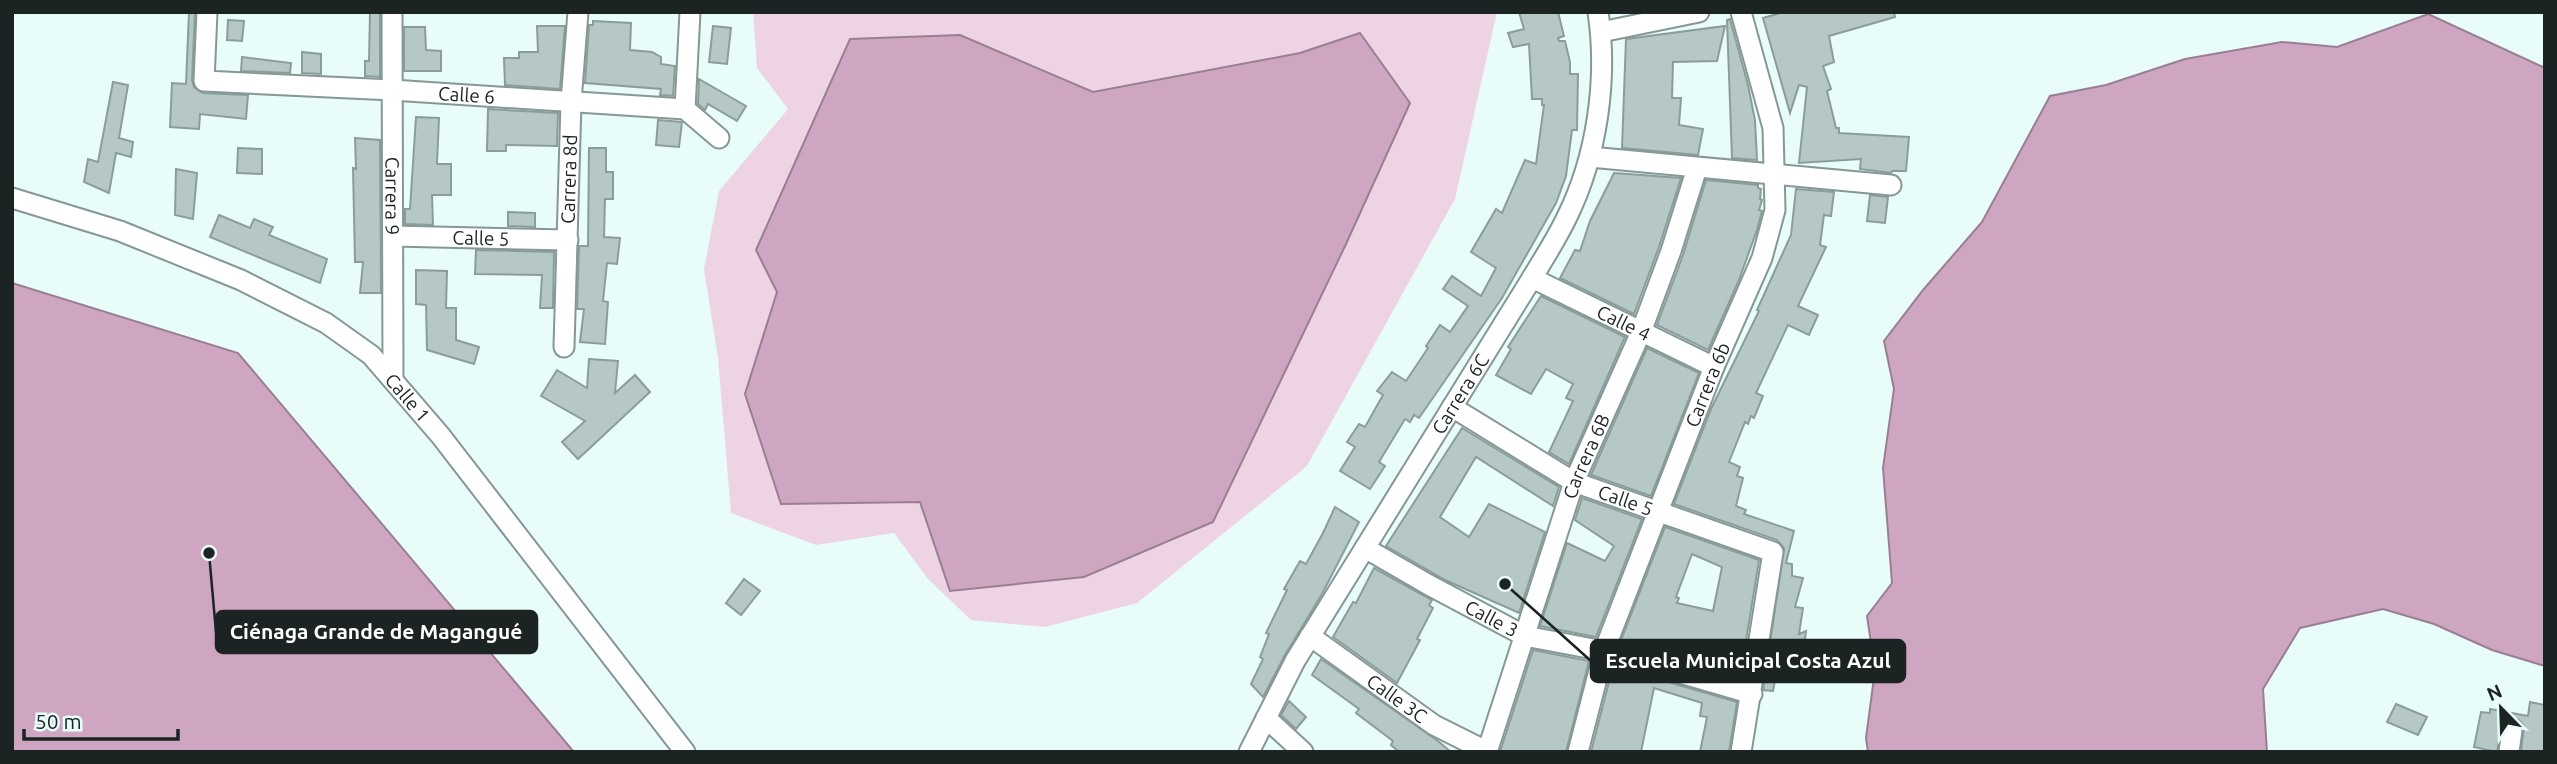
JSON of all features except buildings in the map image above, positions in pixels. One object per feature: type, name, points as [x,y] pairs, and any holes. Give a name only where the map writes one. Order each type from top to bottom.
[{"type":"street","name":"Calle 6","points":[[207,12],[204,81],[685,109]]},
{"type":"street","name":"Carrera 9","points":[[392,12],[393,379]]},
{"type":"street","name":"Carrera 8d","points":[[564,347],[572,102],[578,12]]},
{"type":"street","points":[[690,12],[685,109],[719,138]]},
{"type":"street","points":[[1599,22],[1699,12]]},
{"type":"street","name":"Carrera 6b","points":[[1578,752],[1604,651],[1714,367],[1762,258],[1775,210],[1773,128],[1741,12]]},
{"type":"street","name":"Carrera 6C","points":[[1249,752],[1310,636],[1567,217],[1590,157],[1602,76],[1599,22]]},
{"type":"street","points":[[1590,157],[1891,185]]},
{"type":"street","name":"Carrera 6B","points":[[1488,752],[1574,482],[1641,332],[1671,251],[1697,168]]},
{"type":"street","name":"Calle 1","points":[[12,198],[120,231],[241,279],[326,323],[371,355],[440,435],[685,752]]},
{"type":"street","name":"Calle 5","points":[[393,236],[568,240]]},
{"type":"street","name":"Calle 4","points":[[1532,278],[1714,367]]},
{"type":"street","name":"Calle 5","points":[[1452,407],[1574,482],[1773,552],[1752,694]]},
{"type":"street","name":"Calle 3","points":[[1365,548],[1525,636],[1604,651],[1752,694]]},
{"type":"street","name":"Calle 3C","points":[[1310,636],[1434,725],[1488,752]]},
{"type":"street","points":[[1741,752],[1752,694]]},
{"type":"street","points":[[1266,718],[1303,752]]},
{"type":"street","points":[[2509,752],[2512,730]]},
{"type":"shaded area","points":[[753,12],[1497,12],[1455,199],[1307,466],[1137,603],[1045,627],[971,620],[928,579],[894,533],[816,545],[731,513],[718,358],[704,269],[719,191],[788,109],[757,68]]},
{"type":"shaded area","points":[[2428,14],[2545,68],[2545,666],[2492,650],[2434,624],[2383,609],[2300,628],[2263,689],[2267,752],[1868,752],[1866,738],[1875,670],[1867,616],[1892,583],[1883,468],[1894,389],[1884,341],[1923,290],[1982,222],[2050,96],[2106,85],[2185,59],[2282,42],[2337,47]]},
{"type":"shaded area","points":[[1360,33],[1410,103],[1213,522],[1084,577],[950,591],[920,502],[781,504],[745,394],[777,292],[756,250],[850,39],[960,35],[1093,92],[1300,53]]},
{"type":"shaded area","points":[[12,283],[238,353],[574,752],[12,752]]},
{"type":"place","name":"Ciénaga Grande de Magangué","points":[[209,553]]},
{"type":"place","name":"Escuela Municipal Costa Azul","points":[[1505,584]]}]
